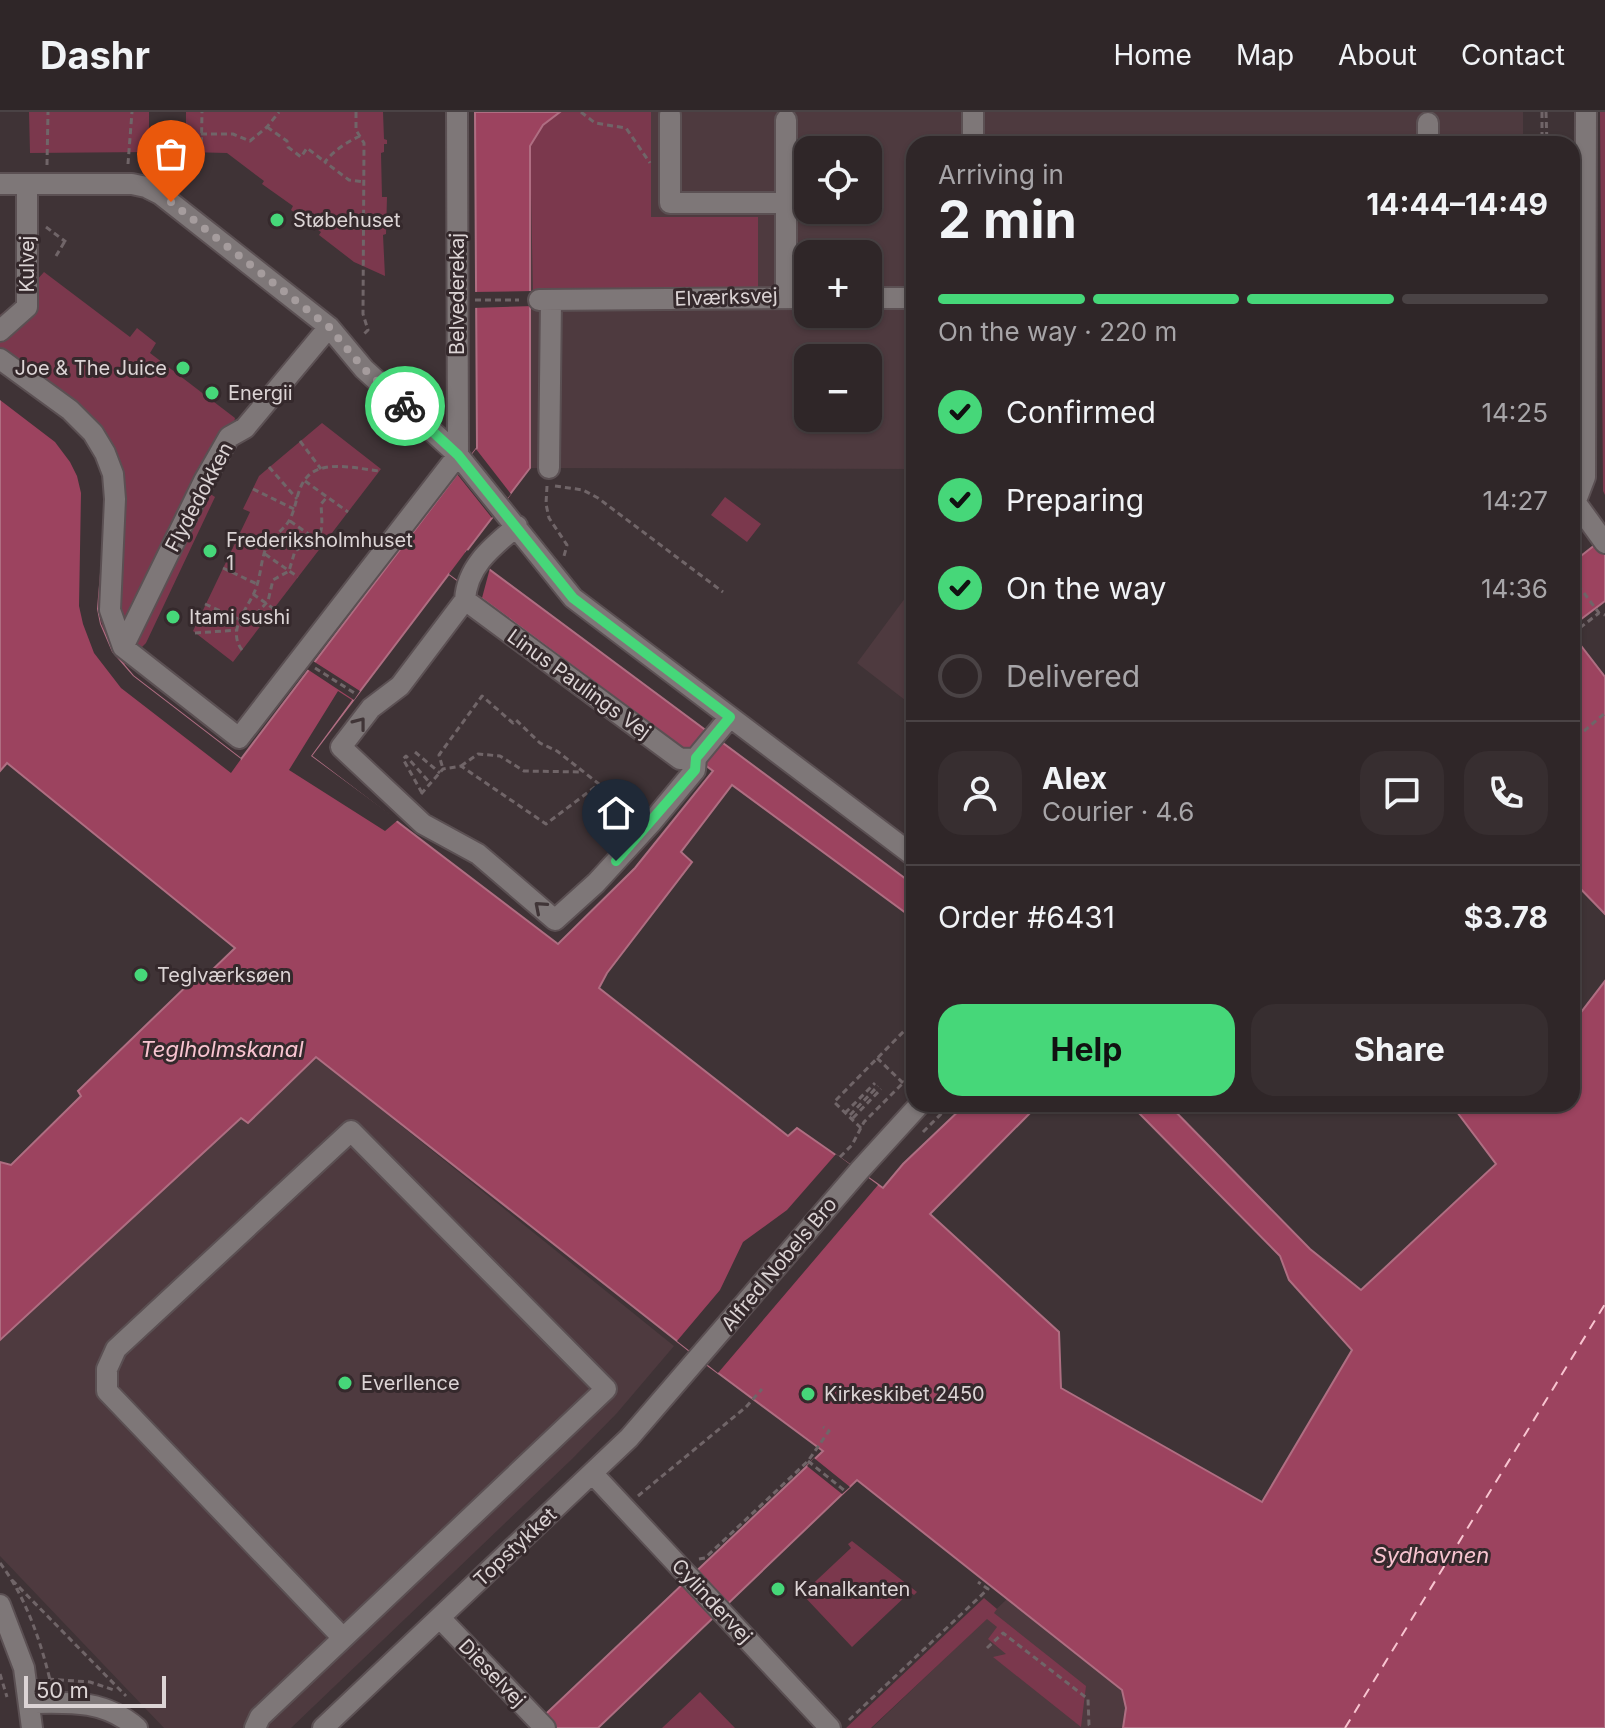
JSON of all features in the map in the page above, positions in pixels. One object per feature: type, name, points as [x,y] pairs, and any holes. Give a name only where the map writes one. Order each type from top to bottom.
[{"type":"street","name":"Belvederekaj","points":[[457,112],[463,300],[458,455]]},
{"type":"street","points":[[973,112],[973,136]]},
{"type":"street","points":[[1580,491],[1585,477],[1580,280],[1586,112]]},
{"type":"street","points":[[670,115],[670,203],[786,203]]},
{"type":"street","name":"Elværksvej","points":[[545,300],[786,298],[786,120]]},
{"type":"street","points":[[0,184],[129,185],[153,189],[171,202],[329,327],[364,369],[458,455],[573,598],[906,850]]},
{"type":"street","name":"Kulvej","points":[[0,331],[27,307],[37,184]]},
{"type":"street","points":[[786,298],[794,298]]},
{"type":"street","points":[[882,298],[906,298]]},
{"type":"street","points":[[545,300],[548,476]]},
{"type":"street","name":"Flydedokken","points":[[123,647],[204,481],[229,437],[245,428],[329,327]]},
{"type":"street","points":[[0,359],[70,410],[93,433],[105,453],[113,474],[115,499],[110,610],[123,647],[239,738],[458,455]]},
{"type":"street","points":[[1580,514],[1603,540]]},
{"type":"street","points":[[511,518],[479,559],[465,593],[428,649],[400,686],[371,708],[341,747],[423,824],[478,854],[555,920],[596,883],[636,839],[695,770],[696,758],[730,717]]},
{"type":"street","name":"Linus Paulings Vej","points":[[465,593],[680,759],[696,758]]},
{"type":"street","name":"Alfred Nobels Bro","points":[[699,1358],[913,1112]]},
{"type":"street","points":[[255,1728],[260,1717],[342,1637],[606,1389],[351,1131],[116,1349],[107,1369],[107,1391],[342,1637]]},
{"type":"street","name":"Topstykket","points":[[323,1728],[593,1474],[650,1417],[699,1358]]},
{"type":"street","name":"Cylindervej","points":[[593,1474],[689,1567],[727,1616],[830,1728]]},
{"type":"street","points":[[0,1605],[24,1668],[32,1728]]},
{"type":"street","name":"Dieselvej","points":[[440,1618],[539,1722]]},
{"type":"street","points":[[30,1703],[93,1704],[122,1717],[137,1728]]},
{"type":"path","points":[[37,184],[48,112]]},
{"type":"path","points":[[129,185],[128,145],[132,112]]},
{"type":"path","points":[[171,202],[201,164],[202,112]]},
{"type":"path","points":[[201,134],[233,134],[250,141],[279,112]]},
{"type":"path","points":[[349,350],[368,330],[363,314],[364,143],[356,130],[356,112]]},
{"type":"path","points":[[581,112],[595,123],[626,128],[651,165],[670,165]]},
{"type":"path","points":[[1544,112],[1544,136]]},
{"type":"path","points":[[267,127],[287,141],[288,147],[301,157],[307,148],[349,180],[364,182]]},
{"type":"path","points":[[325,162],[331,153],[360,136]]},
{"type":"path","points":[[56,256],[65,241]]},
{"type":"path","points":[[463,300],[545,300]]},
{"type":"path","points":[[300,441],[321,469]]},
{"type":"path","points":[[269,467],[297,499]]},
{"type":"path","points":[[242,650],[238,645],[238,619],[257,584],[267,546],[290,521],[308,476],[321,469],[335,467],[379,471]]},
{"type":"path","points":[[562,563],[567,545],[549,518],[546,504],[548,476],[598,498],[723,592]]},
{"type":"path","points":[[305,481],[348,512]]},
{"type":"path","points":[[253,489],[294,509]]},
{"type":"path","points":[[195,633],[248,623],[266,604],[273,580],[289,571],[295,551],[316,539],[323,528],[321,504],[327,497]]},
{"type":"path","points":[[290,521],[323,544]]},
{"type":"path","points":[[239,534],[267,546]]},
{"type":"path","points":[[265,554],[298,577]]},
{"type":"path","points":[[223,568],[257,584]]},
{"type":"path","points":[[1580,588],[1599,613],[1605,615]]},
{"type":"path","points":[[253,594],[274,609]]},
{"type":"path","points":[[205,604],[238,619]]},
{"type":"path","points":[[1580,628],[1599,613]]},
{"type":"path","points":[[302,660],[357,695]]},
{"type":"path","points":[[442,771],[439,755],[482,696],[513,723],[516,720],[540,743],[557,751],[606,789]]},
{"type":"path","points":[[1584,731],[1605,713]]},
{"type":"path","points":[[415,752],[442,771]]},
{"type":"path","points":[[431,784],[406,756],[403,759],[422,793],[431,784],[442,771],[461,766],[478,754],[500,756],[524,771],[581,772]]},
{"type":"path","points":[[461,766],[546,824],[599,784]]},
{"type":"path","points":[[861,1128],[834,1102],[906,1029]]},
{"type":"path","points":[[877,1058],[903,1083]]},
{"type":"path","points":[[892,1073],[896,1068]]},
{"type":"path","points":[[840,1157],[852,1145],[861,1128],[906,1080]]},
{"type":"path","points":[[848,1116],[878,1086]]},
{"type":"path","points":[[635,1499],[751,1402],[762,1389]]},
{"type":"path","points":[[689,1567],[705,1558],[809,1462],[829,1431],[823,1427]]},
{"type":"path","points":[[809,1462],[845,1491]]},
{"type":"path","points":[[12,1580],[135,1706]]},
{"type":"path","points":[[840,1728],[988,1589],[978,1582]]},
{"type":"path","points":[[987,1648],[1003,1633],[1088,1699],[1089,1725],[1092,1728]]},
{"type":"path","points":[[0,1674],[8,1705]]},
{"type":"shaded area","points":[[29,112],[149,112],[149,152],[30,153]]},
{"type":"shaded area","points":[[186,112],[383,112],[384,139],[387,140],[381,153],[382,197],[387,197],[386,234],[383,235],[385,276],[354,262],[319,235],[321,232],[291,210],[293,206],[227,153],[186,152]]},
{"type":"shaded area","points":[[530,112],[1523,112],[1523,136],[906,136],[906,469],[530,468]]},
{"type":"shaded area","points":[[560,112],[651,112],[651,217],[758,217],[758,288],[533,290],[530,146],[543,125]]},
{"type":"shaded area","points":[[1600,112],[1605,112],[1605,495],[1603,491]]},
{"type":"shaded area","points":[[44,272],[130,337],[137,328],[156,343],[150,353],[235,418],[227,454],[209,493],[215,497],[146,643],[123,666],[104,632],[100,615],[98,582],[104,527],[0,368],[0,315],[20,299]]},
{"type":"shaded area","points":[[322,423],[381,469],[233,662],[193,631],[250,512],[243,509],[259,476]]},
{"type":"shaded area","points":[[725,497],[761,524],[747,542],[711,515]]},
{"type":"shaded area","points":[[906,597],[906,701],[857,663]]},
{"type":"shaded area","points":[[316,1057],[674,1346],[617,1413],[572,1459],[291,1728],[164,1728],[0,1556],[0,1340],[242,1117],[248,1122]]},
{"type":"shaded area","points":[[852,1541],[917,1592],[914,1595],[910,1592],[852,1647],[802,1594],[851,1548],[848,1544]]},
{"type":"shaded area","points":[[984,1598],[997,1609],[994,1613],[1086,1686],[1081,1727],[993,1657],[1006,1654],[988,1639],[997,1627],[987,1619],[871,1728],[846,1728]]},
{"type":"shaded area","points":[[1007,1599],[1122,1690],[1126,1708],[1123,1728],[872,1728]]},
{"type":"shaded area","points":[[700,1692],[735,1728],[662,1728]]},
{"type":"water","name":"Sydhavnen","points":[[475,112],[560,112],[543,125],[530,146],[530,468],[466,552],[906,879],[906,913],[732,785],[681,852],[692,862],[607,973],[599,988],[788,1136],[797,1128],[883,1188],[903,1164],[958,1112],[1031,1112],[930,1214],[1059,1332],[1061,1388],[1262,1502],[1352,1350],[1289,1280],[1280,1256],[1138,1112],[1176,1112],[1310,1249],[1361,1290],[1496,1164],[1457,1112],[1580,1112],[1580,1014],[1605,981],[1605,1728],[1123,1728],[1126,1708],[1122,1690],[857,1480],[598,1728],[531,1728],[823,1451],[710,1367],[316,1057],[248,1123],[241,1118],[0,1340],[0,1162],[11,1165],[81,1096],[78,1091],[201,972],[206,976],[235,948],[7,763],[0,771],[0,368],[71,422],[99,567],[97,609],[112,651],[133,676],[241,759],[477,448]],"holes":[[[449,574],[713,771],[635,868],[558,944],[311,756]]]},
{"type":"water","points":[[1605,537],[1605,601],[1580,620],[1580,557]]},
{"type":"water","points":[[1580,644],[1605,677],[1605,914],[1580,888]]},
{"type":"pier","points":[[534,291],[534,306],[472,308],[472,292]]},
{"type":"pier","points":[[0,368],[71,422],[92,446],[100,465],[106,501],[97,609],[112,652],[133,676],[241,759],[231,773],[121,688],[94,653],[79,606],[81,493],[77,476],[55,442],[0,400]]},
{"type":"pier","points":[[476,449],[511,494],[492,518],[457,474]]},
{"type":"pier","points":[[467,550],[490,568],[482,598],[449,574]]},
{"type":"pier","points":[[313,661],[360,691],[354,700],[307,669]]},
{"type":"pier","points":[[338,691],[352,700],[311,756],[398,820],[385,831],[289,770]]},
{"type":"pier","points":[[836,1154],[878,1185],[718,1373],[677,1341],[720,1290],[743,1242],[787,1210]]},
{"type":"pier","points":[[814,1458],[850,1487],[842,1494],[807,1466]]},
{"type":"ferry route","points":[[1345,1728],[1605,1304]]},
{"type":"way so far","points":[[171,202],[329,327],[364,369],[405,406]]},
{"type":"place","name":"Støbehuset","points":[[277,220]]},
{"type":"place","name":"Joe & The Juice","points":[[183,368]]},
{"type":"place","name":"Energii","points":[[212,393]]},
{"type":"place","name":"Frederiksholmhuset 1","points":[[210,551]]},
{"type":"place","name":"Itami sushi","points":[[173,617]]},
{"type":"place","name":"Teglværksøen","points":[[141,975]]},
{"type":"place","name":"Everllence","points":[[345,1383]]},
{"type":"place","name":"Kirkeskibet 2450","points":[[808,1394]]},
{"type":"place","name":"Kanalkanten","points":[[778,1589]]},
{"type":"route","points":[[405,406],[458,455],[573,598],[730,717],[696,758],[695,770],[616,861]]},
{"type":"water label","name":"Teglholmskanal","points":[[222,1049]]}]
